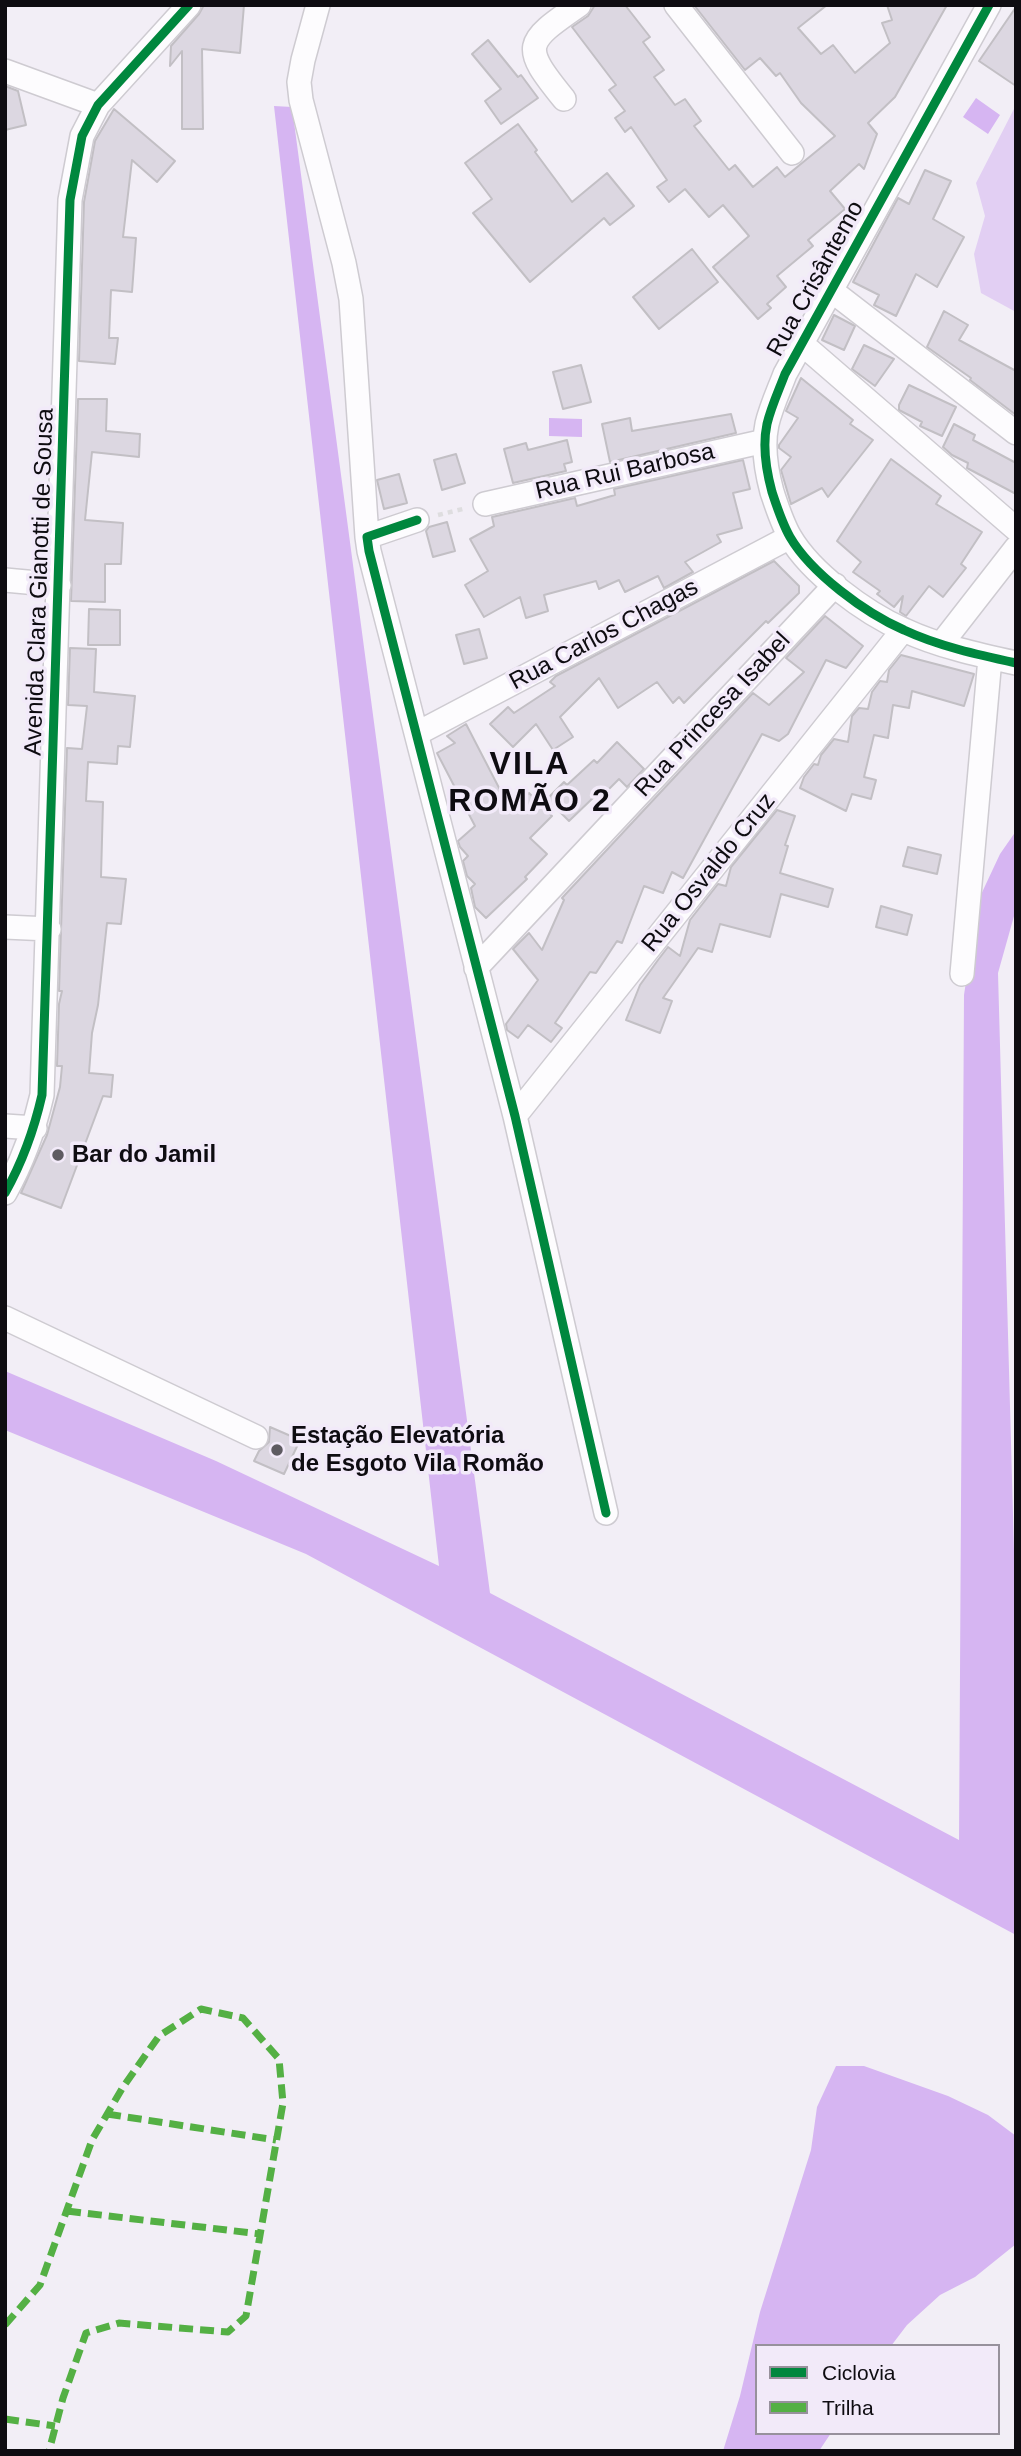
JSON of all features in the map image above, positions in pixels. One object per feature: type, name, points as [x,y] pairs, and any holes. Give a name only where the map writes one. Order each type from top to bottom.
[{"type":"street","name":"Avenida Clara Gianotti de Sousa","points":[[5,1193],[19,1169],[35,1128],[42,1095],[70,200],[82,136],[98,105],[189,5]]},
{"type":"street","points":[[318,5],[299,82],[351,299],[367,537],[378,589],[418,733],[515,1116],[606,1513]]},
{"type":"street","points":[[564,99],[538,65],[534,55],[535,45],[546,29],[579,5]]},
{"type":"street","points":[[676,5],[792,153]]},
{"type":"street","name":"Rua Crisântemo","points":[[989,5],[785,374],[767,424],[765,467],[789,537],[817,570],[835,585],[864,607],[904,630],[990,658],[1016,663]]},
{"type":"street","points":[[5,71],[98,105]]},
{"type":"street","points":[[832,291],[1016,433]]},
{"type":"street","points":[[802,343],[1016,529]]},
{"type":"street","name":"Rua Rui Barbosa","points":[[485,504],[765,441]]},
{"type":"street","points":[[367,537],[417,520]]},
{"type":"street","name":"Rua Carlos Chagas","points":[[418,733],[789,537]]},
{"type":"street","points":[[942,643],[1016,548]]},
{"type":"street","points":[[5,580],[59,585]]},
{"type":"street","name":"Rua Princesa Isabel","points":[[476,968],[835,585]]},
{"type":"street","name":"Rua Osvaldo Cruz","points":[[515,1116],[904,630]]},
{"type":"street","points":[[962,974],[990,658]]},
{"type":"street","points":[[5,927],[48,929]]},
{"type":"street","points":[[5,1126],[35,1128]]},
{"type":"street","points":[[5,1318],[256,1437]]},
{"type":"path","points":[[417,520],[485,504]]},
{"type":"shaded area","points":[[976,98],[1000,115],[988,134],[963,117]]},
{"type":"shaded area","points":[[1016,105],[1016,312],[981,293],[974,254],[985,216],[976,183]]},
{"type":"shaded area","points":[[274,106],[292,107],[490,1593],[959,1840],[964,995],[978,901],[1000,854],[1016,831],[1016,909],[998,973],[1016,1623],[1016,1935],[306,1554],[5,1430],[5,1371],[216,1461],[439,1566]]},
{"type":"shaded area","points":[[549,418],[582,419],[582,437],[549,436]]},
{"type":"shaded area","points":[[836,2066],[864,2066],[948,2096],[988,2115],[1016,2136],[1016,2244],[975,2277],[940,2295],[907,2325],[893,2344],[755,2344],[755,2435],[830,2435],[819,2451],[723,2451],[740,2396],[760,2312],[811,2150],[817,2107]]},
{"type":"building","points":[[204,5],[244,5],[240,53],[202,49],[203,129],[182,129],[182,51],[170,66],[171,46]]},
{"type":"building","points":[[595,5],[625,5],[650,37],[643,42],[664,70],[654,77],[675,105],[685,99],[701,121],[694,126],[729,170],[735,165],[753,187],[777,167],[785,177],[835,136],[801,103],[780,73],[776,76],[760,58],[745,70],[694,5],[827,5],[798,28],[821,54],[833,45],[855,73],[890,43],[882,23],[892,20],[887,5],[947,5],[895,97],[868,123],[877,134],[864,169],[859,164],[830,191],[845,209],[808,240],[813,246],[777,276],[786,287],[767,304],[771,308],[758,319],[713,267],[749,236],[723,205],[709,217],[685,189],[669,202],[657,187],[667,180],[631,127],[625,132],[615,118],[625,111],[609,90],[616,85],[572,27],[588,16]]},
{"type":"building","points":[[1016,7],[1016,86],[979,61]]},
{"type":"building","points":[[488,40],[518,77],[521,75],[538,98],[501,124],[485,101],[501,89],[472,54]]},
{"type":"building","points":[[5,86],[18,91],[26,125],[5,130]]},
{"type":"building","points":[[114,109],[175,161],[157,182],[132,160],[123,237],[136,238],[132,292],[111,290],[109,338],[118,338],[115,364],[79,361],[84,202],[95,141]]},
{"type":"building","points":[[518,124],[572,202],[607,173],[634,206],[610,225],[604,218],[530,282],[473,213],[492,199],[465,163]]},
{"type":"building","points":[[925,170],[951,181],[933,219],[964,237],[937,287],[916,274],[896,316],[874,305],[879,295],[853,282],[898,198],[909,204]]},
{"type":"building","points":[[692,249],[718,282],[659,329],[633,297]]},
{"type":"building","points":[[944,311],[968,325],[959,340],[1016,371],[1016,415],[927,347]]},
{"type":"building","points":[[834,315],[855,326],[844,350],[822,340]]},
{"type":"building","points":[[864,345],[894,359],[875,386],[852,369]]},
{"type":"building","points":[[581,365],[591,402],[563,409],[553,372]]},
{"type":"building","points":[[801,378],[853,420],[850,424],[873,440],[828,497],[822,488],[791,504],[781,470],[791,457],[779,448],[779,445],[798,418],[786,411]]},
{"type":"building","points":[[909,385],[956,407],[942,436],[920,426],[922,422],[899,410]]},
{"type":"building","points":[[78,399],[107,399],[106,431],[140,434],[139,457],[92,452],[85,520],[123,523],[121,564],[105,564],[105,602],[71,601]]},
{"type":"building","points":[[731,414],[736,433],[610,462],[602,424],[630,418],[632,431]]},
{"type":"building","points":[[954,424],[975,435],[973,440],[1016,463],[1016,494],[967,468],[968,463],[943,447]]},
{"type":"building","points":[[567,440],[572,462],[564,464],[566,471],[513,483],[504,449],[526,443],[528,450]]},
{"type":"building","points":[[456,454],[465,483],[442,490],[434,460]]},
{"type":"building","points":[[891,459],[941,496],[936,504],[982,532],[961,564],[966,568],[943,597],[929,586],[906,616],[900,612],[903,596],[894,607],[877,594],[880,591],[853,572],[861,562],[837,541]]},
{"type":"building","points":[[743,460],[750,489],[733,493],[742,528],[717,535],[721,542],[685,562],[693,572],[664,588],[658,576],[625,592],[619,580],[599,589],[596,581],[544,595],[548,611],[526,618],[520,597],[484,617],[465,585],[488,571],[470,539],[494,526],[492,517],[575,498],[577,506],[615,495],[614,489]]},
{"type":"building","points":[[399,474],[407,503],[384,509],[377,480]]},
{"type":"building","points":[[447,522],[455,551],[433,557],[426,531],[429,527]]},
{"type":"building","points":[[774,561],[799,586],[799,593],[768,623],[766,621],[684,703],[679,697],[673,703],[657,682],[618,708],[599,678],[560,717],[573,737],[553,750],[536,724],[513,747],[490,724],[508,707],[514,713],[555,686],[550,682],[556,676]]},
{"type":"building","points":[[89,609],[120,610],[120,645],[88,645]]},
{"type":"building","points":[[825,616],[863,646],[846,668],[826,660],[788,734],[779,741],[762,734],[683,878],[672,872],[663,893],[644,886],[622,943],[617,941],[596,973],[590,972],[555,1023],[562,1028],[551,1042],[528,1025],[518,1038],[507,1030],[506,1024],[538,980],[513,949],[529,933],[542,950],[564,900],[562,898],[753,693],[769,705],[804,672],[786,658]]},
{"type":"building","points":[[479,629],[487,658],[464,664],[456,635]]},
{"type":"building","points":[[70,648],[96,649],[94,692],[135,696],[130,747],[118,746],[117,764],[88,762],[86,801],[103,802],[101,877],[126,879],[121,924],[107,923],[89,1073],[113,1075],[111,1097],[103,1096],[61,1208],[21,1193],[47,1135],[60,1087],[62,1066],[57,1066],[59,1004],[62,991],[59,991],[67,748],[82,749],[87,706],[68,705]]},
{"type":"building","points":[[901,655],[974,674],[964,706],[912,691],[909,708],[893,705],[888,738],[874,735],[864,777],[876,780],[871,799],[852,794],[846,811],[800,788],[804,777],[814,764],[818,765],[821,755],[834,739],[848,742],[852,716],[859,708],[868,709],[872,692],[880,681],[887,682],[889,670]]},
{"type":"building","points":[[466,724],[511,811],[529,793],[552,816],[530,838],[547,854],[525,877],[527,879],[486,918],[475,907],[471,888],[475,884],[467,876],[463,861],[468,856],[458,841],[475,826],[437,753],[455,743],[447,736]]},
{"type":"building","points":[[617,742],[644,769],[627,787],[619,779],[599,799],[595,796],[569,821],[547,799],[564,782],[567,785],[594,760],[597,763]]},
{"type":"building","points":[[777,810],[795,816],[785,845],[788,846],[780,873],[833,889],[828,907],[781,894],[770,937],[720,924],[712,952],[698,948],[663,998],[672,1001],[660,1033],[626,1020],[640,985],[668,947],[680,956],[690,920],[718,884],[726,886],[731,867]]},
{"type":"building","points":[[908,847],[941,855],[937,874],[903,866]]},
{"type":"building","points":[[881,906],[912,915],[907,935],[876,927]]},
{"type":"building","name":"Estação Elevatória de Esgoto Vila Romão","points":[[270,1427],[300,1440],[284,1474],[254,1461],[259,1451],[269,1442]]},
{"type":"marked path","points":[[5,2325],[40,2285],[92,2140],[123,2087],[159,2036],[201,2009],[243,2018],[279,2059],[283,2103],[246,2316],[228,2332],[119,2323],[86,2333],[63,2398],[49,2451]]},
{"type":"marked path","points":[[107,2114],[276,2140]]},
{"type":"marked path","points":[[67,2211],[260,2234]]},
{"type":"marked path","points":[[5,2419],[55,2426]]},
{"type":"cycle path","points":[[5,1193],[27,1145],[42,1095],[70,200],[82,136],[98,105],[189,5]]},
{"type":"cycle path","points":[[989,5],[785,374],[769,418],[765,450],[770,484],[790,537],[811,564],[840,591],[889,623],[917,636],[1016,663]]},
{"type":"cycle path","points":[[417,520],[367,537],[369,551],[515,1116],[606,1513]]},
{"type":"place","name":"Bar do Jamil","points":[[58,1155]]},
{"type":"place","name":"Estação Elevatória de Esgoto Vila Romão","points":[[277,1450]]},
{"type":"district","name":"VILA ROMÃO 2","points":[[530,784]]}]
